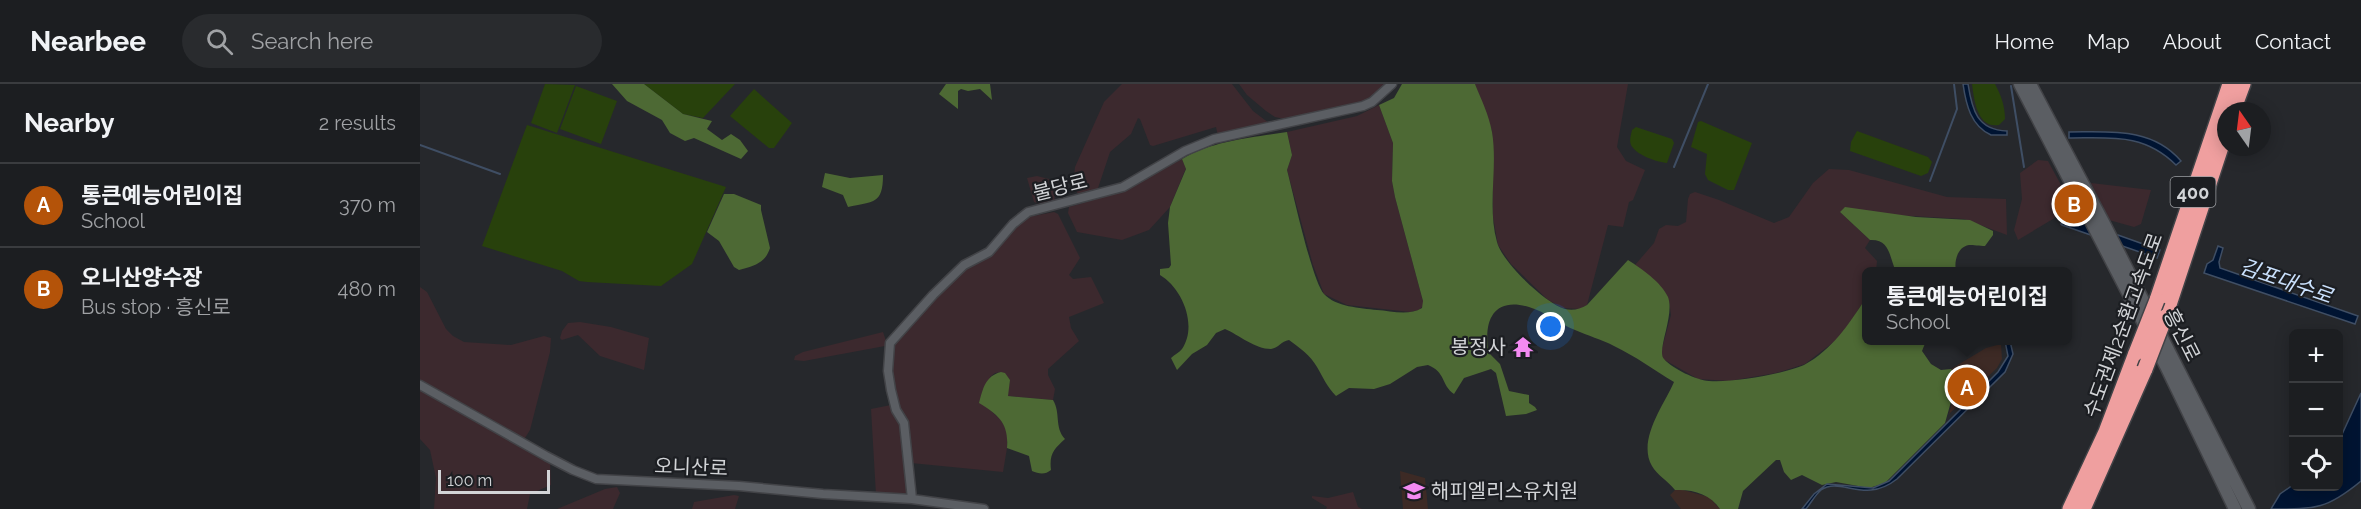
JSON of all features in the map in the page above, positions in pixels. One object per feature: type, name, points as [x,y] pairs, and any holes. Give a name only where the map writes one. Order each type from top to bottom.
[{"type":"highway","name":"수도권제2순환고속도로","points":[[2070,509],[2106,432],[2157,300],[2230,84]]},
{"type":"highway","points":[[2236,102],[2242,84]]},
{"type":"highway","name":"수도권제2순환고속도로","points":[[2083,509],[2145,369],[2165,317],[2218,156]]},
{"type":"main road","name":"흥신로","points":[[2020,84],[2166,366],[2235,509]]},
{"type":"main road","name":"흥신로","points":[[2030,84],[2249,509]]},
{"type":"street","name":"불당로","points":[[912,499],[904,423],[896,410],[888,371],[890,343],[933,295],[964,265],[989,252],[1013,224],[1028,212],[1123,187],[1185,151],[1214,140],[1363,106],[1372,102],[1392,84]]},
{"type":"street","name":"오니산로","points":[[420,385],[546,456],[596,479],[739,486],[912,499],[984,509]]},
{"type":"shaded area","points":[[1122,84],[1232,84],[1253,111],[1269,123],[1218,136],[1216,127],[1153,146],[1150,145],[1138,118],[1131,134],[1110,152],[1097,191],[1079,195],[1073,187],[1075,167],[1104,102]]},
{"type":"shaded area","points":[[1239,84],[1387,84],[1366,101],[1357,105],[1289,120],[1275,117],[1266,111],[1247,95]]},
{"type":"shaded area","points":[[1475,84],[1628,84],[1617,147],[1626,161],[1645,170],[1633,200],[1629,202],[1623,227],[1608,225],[1587,305],[1580,309],[1562,308],[1547,299],[1511,264],[1498,245],[1493,217],[1492,131]]},
{"type":"shaded area","points":[[1379,105],[1393,143],[1392,181],[1395,197],[1423,301],[1423,306],[1419,310],[1410,312],[1347,305],[1324,294],[1313,265],[1287,170],[1292,155],[1287,132],[1357,116]]},
{"type":"shaded area","points":[[1182,159],[1186,168],[1170,207],[1149,230],[1122,240],[1077,232],[1068,213],[1069,207],[1121,192]]},
{"type":"shaded area","points":[[2038,160],[2048,161],[2073,207],[2018,240],[2014,230],[2022,199],[2020,173]]},
{"type":"shaded area","points":[[1829,169],[1849,170],[1947,197],[2006,199],[2007,235],[1964,219],[1840,212],[1870,240],[1865,248],[1877,261],[1876,267],[1862,267],[1862,304],[1841,336],[1835,341],[1805,364],[1776,373],[1729,381],[1698,379],[1663,359],[1661,352],[1671,315],[1669,300],[1635,265],[1654,243],[1659,229],[1666,225],[1678,226],[1686,222],[1688,199],[1690,194],[1695,192],[1774,223],[1789,217],[1813,183]]},
{"type":"shaded area","points":[[1037,176],[1053,180],[1055,203],[1042,205],[1034,202],[1027,178]]},
{"type":"shaded area","points":[[2091,183],[2151,190],[2141,224],[2134,227],[2109,220]]},
{"type":"shaded area","points":[[1054,212],[1058,214],[1080,258],[1069,275],[1073,279],[1091,277],[1104,303],[1069,317],[1071,328],[1079,341],[1048,369],[1048,375],[1055,389],[1053,400],[1007,396],[1010,380],[1001,372],[995,373],[990,377],[989,409],[1001,420],[1007,431],[1003,472],[911,463],[891,374],[893,344],[917,316],[968,267],[992,255],[1012,229],[1028,217]]},
{"type":"shaded area","points":[[420,287],[427,292],[446,329],[464,342],[511,345],[544,336],[551,338],[550,352],[530,430],[525,438],[522,439],[420,381]]},
{"type":"shaded area","points":[[580,322],[611,327],[649,338],[644,370],[600,356],[578,335],[562,340],[560,338],[568,323]]},
{"type":"shaded area","points":[[883,332],[885,346],[804,361],[794,360],[795,356],[803,352]]},
{"type":"shaded area","points":[[2001,345],[2002,359],[1997,368],[1949,414],[1958,377],[1951,369],[1986,348]]},
{"type":"shaded area","points":[[420,388],[550,461],[551,485],[530,494],[527,509],[434,509],[436,478],[430,450],[420,439]]},
{"type":"shaded area","points":[[891,405],[900,422],[908,492],[906,495],[876,495],[871,409]]},
{"type":"shaded area","name":"해피엘리스유치원","points":[[1400,471],[1425,478],[1428,509],[1403,509]]},
{"type":"shaded area","points":[[617,487],[620,493],[613,509],[557,509],[605,489]]},
{"type":"shaded area","points":[[1675,490],[1709,497],[1720,509],[1681,509],[1670,495]]},
{"type":"shaded area","points":[[1353,492],[1358,507],[1362,509],[1326,509],[1327,507],[1312,498],[1312,496],[1328,498]]},
{"type":"shaded area","points":[[739,496],[735,509],[692,509],[694,502]]},
{"type":"green space","points":[[545,84],[575,85],[557,133],[531,123]]},
{"type":"green space","points":[[612,84],[644,84],[683,114],[712,121],[707,129],[722,140],[731,134],[740,140],[748,151],[741,159],[694,138],[685,141],[670,133],[662,120],[627,101]]},
{"type":"green space","points":[[644,84],[735,84],[703,118],[683,114]]},
{"type":"green space","points":[[946,84],[990,84],[992,100],[980,89],[968,91],[961,89],[958,91],[958,109],[939,94]]},
{"type":"green space","points":[[1402,84],[1475,84],[1487,113],[1494,146],[1493,215],[1497,242],[1507,260],[1525,281],[1557,305],[1571,310],[1587,305],[1628,260],[1656,281],[1668,297],[1670,305],[1662,348],[1664,359],[1673,367],[1691,376],[1719,381],[1771,375],[1804,365],[1831,344],[1862,304],[1862,345],[1924,345],[1922,351],[1931,364],[1941,370],[1951,369],[1958,377],[1945,423],[1885,483],[1869,488],[1836,482],[1822,485],[1802,475],[1791,480],[1784,472],[1780,460],[1776,460],[1743,491],[1738,509],[1720,509],[1706,496],[1688,490],[1675,490],[1654,469],[1648,456],[1650,434],[1674,382],[1622,350],[1529,307],[1506,305],[1499,309],[1489,322],[1487,342],[1489,353],[1500,364],[1509,391],[1529,395],[1529,403],[1537,410],[1526,414],[1506,416],[1496,373],[1491,369],[1464,378],[1454,394],[1438,371],[1428,365],[1417,367],[1390,384],[1374,389],[1349,388],[1336,396],[1311,359],[1289,340],[1271,349],[1265,348],[1225,329],[1216,333],[1207,345],[1192,354],[1177,370],[1171,358],[1182,349],[1187,339],[1188,318],[1181,298],[1168,281],[1160,275],[1160,269],[1169,268],[1171,265],[1168,223],[1170,207],[1186,169],[1182,159],[1220,144],[1287,132],[1292,155],[1287,170],[1314,272],[1324,294],[1335,302],[1356,307],[1400,312],[1411,312],[1422,308],[1423,301],[1392,181],[1393,143],[1379,105],[1394,98]]},
{"type":"green space","points":[[1972,84],[1995,84],[2005,114],[2005,119],[1999,125],[1992,125],[1981,118]]},
{"type":"green space","points":[[576,86],[617,101],[601,144],[560,129]]},
{"type":"green space","points":[[754,89],[792,123],[774,148],[769,148],[730,116]]},
{"type":"green space","points":[[1701,121],[1752,143],[1734,190],[1728,190],[1708,180],[1705,174],[1707,154],[1691,147],[1698,122]]},
{"type":"green space","points":[[527,125],[726,187],[692,264],[661,286],[587,282],[579,281],[562,271],[482,246]]},
{"type":"green space","points":[[1636,127],[1672,139],[1674,143],[1667,163],[1647,157],[1634,149],[1630,138],[1632,130]]},
{"type":"green space","points":[[1857,131],[1928,157],[1932,162],[1928,173],[1921,176],[1850,151],[1851,142]]},
{"type":"green space","points":[[825,173],[850,178],[883,175],[883,185],[879,197],[875,200],[848,207],[843,195],[822,187]]},
{"type":"green space","points":[[724,194],[734,194],[761,205],[770,248],[765,258],[754,266],[739,270],[734,267],[719,241],[707,232]]},
{"type":"green space","points":[[1845,207],[1916,217],[1970,220],[1993,231],[1993,235],[1985,246],[1965,246],[1956,259],[1956,267],[1894,267],[1886,246],[1870,240],[1840,212]]},
{"type":"green space","points":[[1001,372],[1005,373],[1010,380],[1008,396],[1053,400],[1060,430],[1065,439],[1053,452],[1051,470],[1046,473],[1032,471],[1029,456],[1007,448],[1006,433],[1001,421],[979,403],[988,380]]},
{"type":"water","points":[[1963,84],[1968,84],[1974,110],[1983,123],[1997,130],[2007,131],[2007,135],[1991,135],[1979,126],[1968,107]]},
{"type":"water","points":[[2069,132],[2115,132],[2144,137],[2170,150],[2181,161],[2176,165],[2152,147],[2139,142],[2113,138],[2069,138]]},
{"type":"water","points":[[2073,219],[2160,250],[2157,258],[2061,224]]},
{"type":"water","points":[[2218,246],[2223,248],[2219,262],[2220,268],[2358,316],[2355,324],[2204,273],[2207,264],[2213,260]]},
{"type":"water","points":[[2006,345],[2011,345],[2013,354],[2005,372],[1897,479],[1874,490],[1829,487],[1821,490],[1806,509],[1802,509],[1814,494],[1827,484],[1873,488],[1889,481],[1998,372],[2008,356]]},
{"type":"water","points":[[2361,393],[2361,481],[2339,497],[2320,506],[2271,509],[2280,494],[2289,488],[2289,491],[2343,491],[2343,432]]},
{"type":"waterway","points":[[1674,167],[1708,84]]},
{"type":"waterway","points":[[1930,181],[1957,109],[1954,84]]},
{"type":"waterway","points":[[2011,86],[2024,167]]},
{"type":"waterway","points":[[420,145],[500,174]]},
{"type":"place","name":"오니산양수장","points":[[2074,204]]},
{"type":"place","name":"봉정사","points":[[1523,347]]},
{"type":"place","name":"통큰예능어린이집","points":[[1967,387]]},
{"type":"place","name":"해피엘리스유치원","points":[[1414,491]]},
{"type":"water label","name":"김포대수로","points":[[2286,281]]}]
